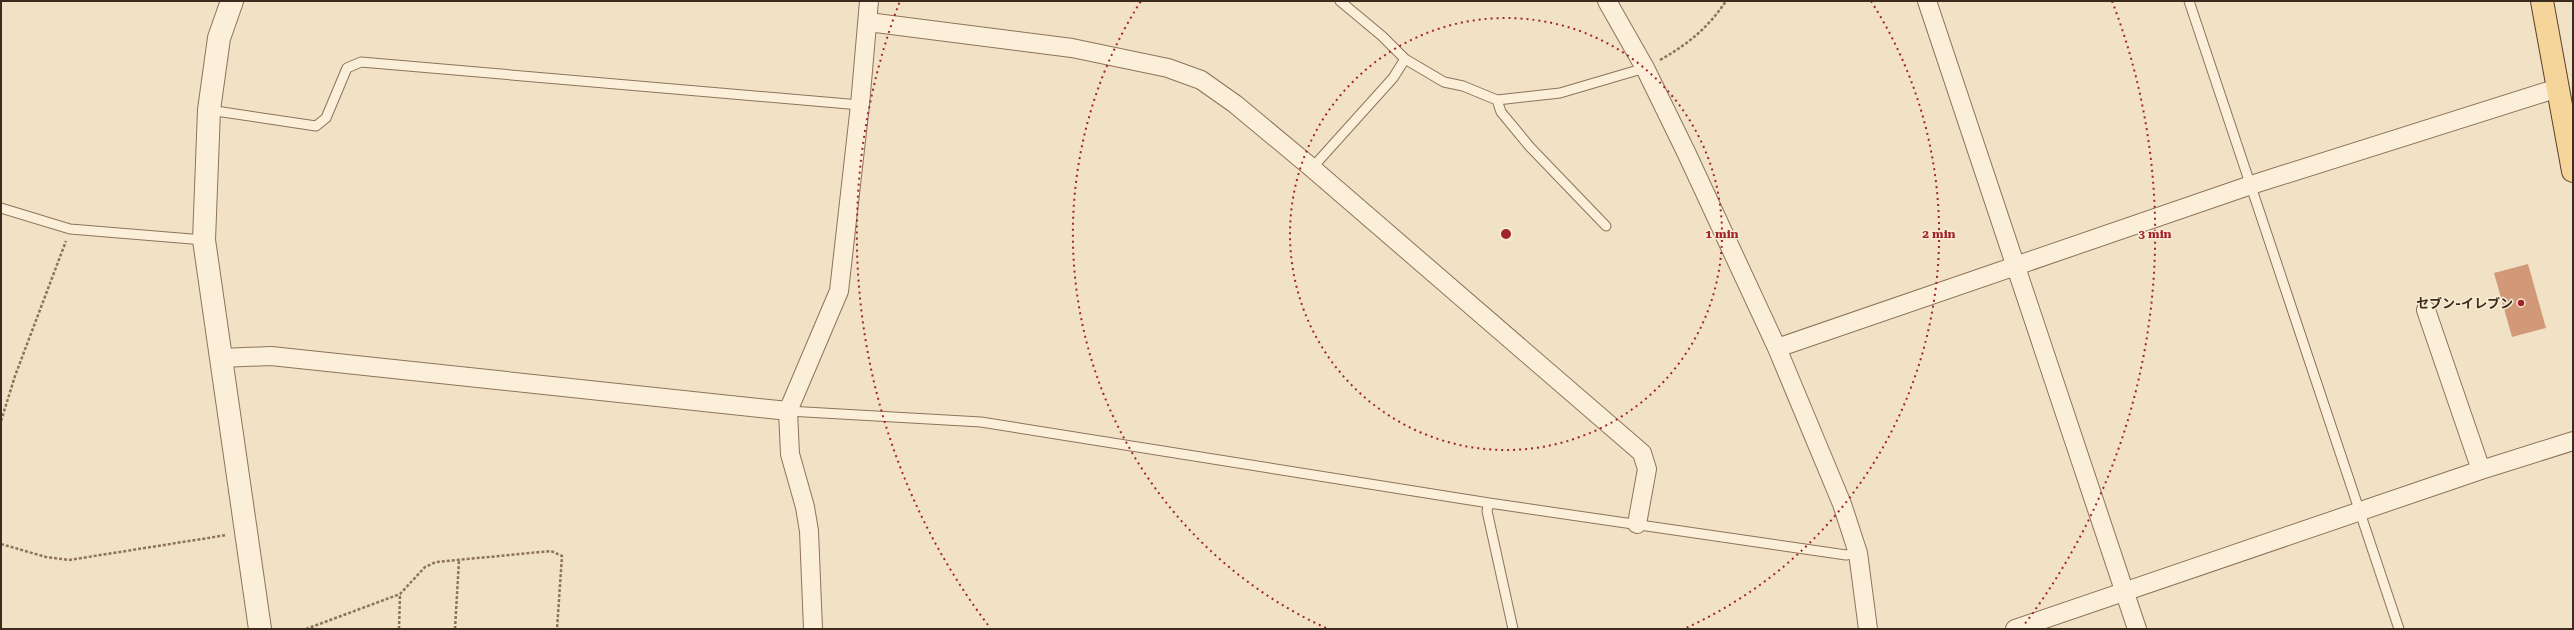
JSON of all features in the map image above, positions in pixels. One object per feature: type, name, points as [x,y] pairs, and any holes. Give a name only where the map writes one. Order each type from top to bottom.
[{"type":"main road","points":[[2542,1],[2573,171]]},
{"type":"street","points":[[232,1],[219,38],[209,110],[204,240],[260,629]]},
{"type":"street","points":[[813,629],[808,531],[805,507],[790,454],[788,411],[839,291],[860,106],[869,1]]},
{"type":"street","points":[[1607,1],[1645,68],[1777,348],[1842,504],[1858,553],[1868,629]]},
{"type":"street","points":[[1927,1],[2137,629]]},
{"type":"street","points":[[868,22],[1072,48],[1186,73],[1235,104],[1312,168],[1642,453],[1647,468],[1636,524]]},
{"type":"street","points":[[1777,348],[2251,185],[2558,88]]},
{"type":"street","points":[[2426,310],[2481,470]]},
{"type":"street","points":[[221,358],[271,356],[788,411]]},
{"type":"street","points":[[2015,629],[2360,513],[2481,470],[2573,441]]},
{"type":"lane","points":[[1340,1],[1382,36],[1405,59],[1444,82],[1463,86],[1497,100],[1560,93],[1645,68]]},
{"type":"lane","points":[[2189,1],[2399,629]]},
{"type":"lane","points":[[1312,168],[1393,78],[1405,59]]},
{"type":"lane","points":[[209,110],[316,126],[326,118],[347,68],[361,62],[860,106]]},
{"type":"lane","points":[[1497,100],[1501,112],[1530,147],[1606,226]]},
{"type":"lane","points":[[1,208],[70,230],[204,240]]},
{"type":"lane","points":[[788,411],[981,422],[1489,503],[1846,555],[1858,553]]},
{"type":"lane","points":[[1489,503],[1487,512],[1513,629]]},
{"type":"path","points":[[1645,68],[1685,46],[1709,25],[1726,1]]},
{"type":"path","points":[[1,421],[15,376],[70,230]]},
{"type":"path","points":[[1,544],[46,557],[70,560],[245,533]]},
{"type":"path","points":[[306,629],[400,594],[425,567],[436,562],[551,551],[562,556],[557,629]]},
{"type":"path","points":[[456,629],[459,560]]},
{"type":"path","points":[[399,629],[400,594]]},
{"type":"building","points":[[2528,264],[2546,328],[2512,337],[2494,273]]},
{"type":"place","name":"セブン-イレブン","points":[[2521,303]]}]
